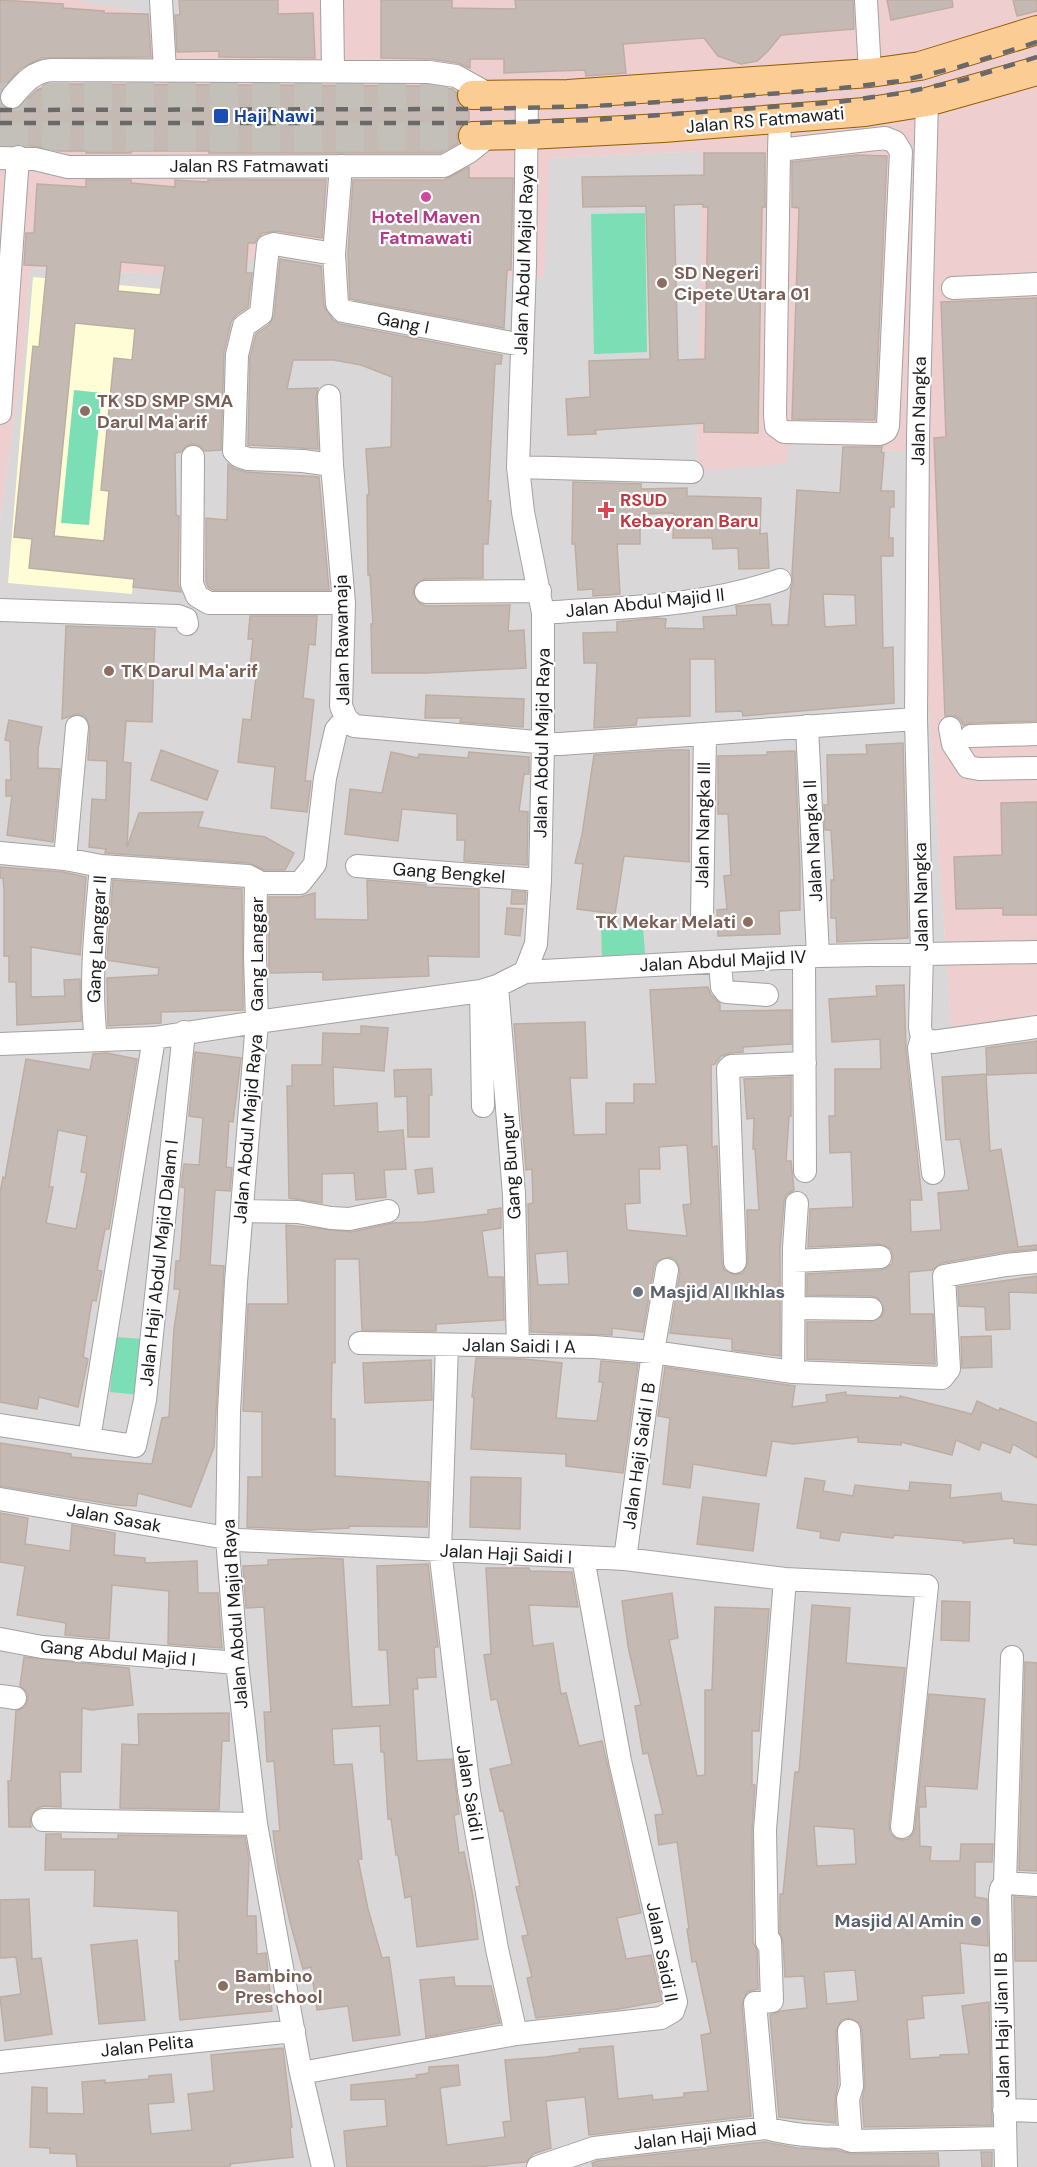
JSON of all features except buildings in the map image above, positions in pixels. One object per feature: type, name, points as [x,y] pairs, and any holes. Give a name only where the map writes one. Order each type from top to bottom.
[{"type":"main road","name":"Jalan RS Fatmawati","points":[[481,95],[640,90],[870,73],[920,66],[1037,30]]},
{"type":"main road","name":"Jalan RS Fatmawati","points":[[481,136],[663,128],[865,112],[927,102],[1037,71]]},
{"type":"street","points":[[161,0],[165,71]]},
{"type":"street","points":[[332,0],[333,71]]},
{"type":"street","points":[[866,0],[870,73]]},
{"type":"street","name":"Jalan RS Fatmawati","points":[[12,97],[40,71],[333,71],[443,74],[465,80],[481,95]]},
{"type":"street","name":"Jalan Abdul Majid Raya","points":[[324,2167],[301,2073],[270,1912],[256,1824],[237,1663],[227,1538],[229,1411],[257,1022],[489,989],[525,972],[536,944],[543,744],[541,602],[523,512],[518,467],[528,135],[527,95]]},
{"type":"street","name":"Jalan Nangka","points":[[927,102],[918,435],[916,719],[922,953],[920,1027],[922,1038],[919,1048],[933,1173]]},
{"type":"street","points":[[779,150],[885,138],[895,142],[901,152],[888,426],[886,431],[880,434],[784,432],[776,426],[774,415],[779,150],[780,119]]},
{"type":"street","name":"Jalan RS Fatmawati","points":[[9,158],[35,159],[68,167],[444,166],[469,153],[481,136]]},
{"type":"street","points":[[0,412],[9,158]]},
{"type":"street","name":"Gang I","points":[[341,166],[334,254],[337,304],[343,312],[522,345]]},
{"type":"street","points":[[332,465],[303,461],[248,459],[239,456],[234,451],[237,355],[244,326],[261,314],[268,246],[274,244],[334,254]]},
{"type":"street","points":[[953,288],[1037,284]]},
{"type":"street","name":"Jalan Rawamaja","points":[[329,396],[332,465],[344,603],[341,706],[346,718],[354,726],[543,744]]},
{"type":"street","points":[[193,457],[192,584],[197,596],[209,603],[344,603]]},
{"type":"street","points":[[518,467],[692,472]]},
{"type":"street","name":"Jalan Abdul Majid II","points":[[426,592],[541,602],[693,601],[742,592],[780,580]]},
{"type":"street","points":[[0,610],[178,616],[186,619],[187,624]]},
{"type":"street","points":[[101,866],[248,876],[255,878],[257,884],[300,883],[315,864],[326,778],[336,730],[346,718]]},
{"type":"street","points":[[543,744],[916,719]]},
{"type":"street","name":"Jalan Nangka II","points":[[805,1172],[805,1063],[811,956],[807,726]]},
{"type":"street","points":[[65,860],[77,727]]},
{"type":"street","points":[[950,728],[953,744],[968,767],[979,769],[1037,768]]},
{"type":"street","name":"Jalan Nangka III","points":[[702,917],[705,734]]},
{"type":"street","points":[[971,736],[1037,734]]},
{"type":"street","points":[[960,756],[970,758],[1037,756]]},
{"type":"street","name":"Gang Langgar II","points":[[0,853],[101,866],[95,929],[93,1018],[96,1040]]},
{"type":"street","name":"Gang Bengkel","points":[[357,866],[540,880]]},
{"type":"street","name":"Gang Langgar","points":[[257,884],[255,957],[257,1022]]},
{"type":"street","name":"Jalan Abdul Majid IV","points":[[525,972],[720,963],[811,956],[1037,952]]},
{"type":"street","points":[[720,963],[722,987],[726,992],[767,995]]},
{"type":"street","points":[[483,1106],[489,989]]},
{"type":"street","name":"Gang Bungur","points":[[489,989],[514,1194],[518,1346]]},
{"type":"street","points":[[0,1045],[154,1038],[257,1022]]},
{"type":"street","points":[[922,1038],[933,1042],[1037,1027]]},
{"type":"street","name":"Jalan Haji Abdul Majid Dalam I","points":[[0,1425],[135,1446],[145,1400],[184,1032]]},
{"type":"street","name":"Jalan Haji Abdul Majid Dalam I","points":[[89,1439],[154,1038]]},
{"type":"street","points":[[735,1262],[728,1069],[731,1066],[805,1063]]},
{"type":"street","points":[[793,1372],[796,1203]]},
{"type":"street","points":[[242,1211],[298,1212],[349,1219],[388,1211]]},
{"type":"street","points":[[794,1261],[880,1257]]},
{"type":"street","name":"Jalan Saidi I A","points":[[440,1550],[447,1345],[594,1347],[653,1352],[793,1372],[942,1378],[949,1369],[944,1276],[1037,1262]]},
{"type":"street","name":"Jalan Haji Saidi I B","points":[[625,1559],[653,1352],[667,1270]]},
{"type":"street","points":[[794,1308],[871,1309]]},
{"type":"street","points":[[360,1342],[447,1345]]},
{"type":"street","name":"Jalan Sasak","points":[[0,1499],[227,1538]]},
{"type":"street","name":"Jalan Haji Saidi I","points":[[227,1538],[625,1559],[785,1579],[927,1586],[902,1827]]},
{"type":"street","name":"Jalan Saidi I","points":[[440,1550],[468,1780],[497,1949],[516,2034]]},
{"type":"street","name":"Jalan Saidi II","points":[[301,2073],[516,2034],[662,2018],[673,2011],[676,2002],[620,1761],[583,1558]]},
{"type":"street","name":"Jalan Haji Miad","points":[[538,2167],[594,2148],[766,2128],[754,2003],[772,2001],[770,1941],[767,1942],[765,1830],[785,1579]]},
{"type":"street","name":"Gang Abdul Majid I","points":[[0,1639],[42,1647],[237,1663]]},
{"type":"street","name":"Jalan Haji Jian II B","points":[[1006,2167],[1000,1896],[1005,1883],[1012,1657]]},
{"type":"street","points":[[42,1820],[256,1824]]},
{"type":"street","points":[[1005,1883],[1037,1885]]},
{"type":"street","name":"Jalan Pelita","points":[[0,2062],[294,2031]]},
{"type":"street","points":[[849,2031],[852,2086],[848,2099],[851,2141]]},
{"type":"street","points":[[1004,2110],[1037,2111]]},
{"type":"street","points":[[766,2128],[782,2133],[840,2135],[851,2141],[1004,2138]]},
{"type":"shaded area","points":[[0,0],[74,0],[179,20],[178,0],[1037,0],[1037,1027],[971,1037],[951,1025],[911,452],[790,443],[785,464],[697,471],[702,151],[550,158],[544,277],[452,276],[447,226],[345,223],[342,256],[245,259],[173,217],[161,274],[30,268],[24,350],[0,521]]},
{"type":"shaded area","points":[[74,0],[178,0],[179,20]]},
{"type":"shaded area","points":[[703,151],[697,471],[790,443],[911,452],[951,1025],[1037,1027],[1037,2167],[0,2167],[0,521],[24,350],[30,268],[161,274],[173,217],[447,226],[543,277],[550,158]]},
{"type":"shaded area","name":"TK SD SMP SMA Darul Ma'arif","points":[[33,277],[173,290],[151,367],[132,594],[8,583]]},
{"type":"green space","points":[[645,213],[647,352],[594,354],[591,214]]},
{"type":"green space","points":[[74,390],[102,393],[89,525],[61,523]]},
{"type":"green space","points":[[643,926],[645,954],[602,956],[601,928]]},
{"type":"green space","points":[[115,1337],[144,1339],[140,1395],[110,1392]]},
{"type":"tunnel","points":[[0,97],[472,95]]},
{"type":"tunnel","points":[[0,136],[301,138],[473,136]]},
{"type":"railway","points":[[0,110],[479,109],[594,106],[690,100],[834,89],[900,81],[959,67],[1037,42]]},
{"type":"railway","points":[[0,123],[476,123],[593,120],[838,102],[902,93],[963,80],[1037,57]]},
{"type":"place","name":"Haji Nawi","points":[[221,116]]},
{"type":"place","name":"Hotel Maven Fatmawati","points":[[426,197]]},
{"type":"place","name":"SD Negeri Cipete Utara 01","points":[[662,283]]},
{"type":"place","name":"TK SD SMP SMA Darul Ma'arif","points":[[85,411]]},
{"type":"place","name":"RSUD Kebayoran Baru","points":[[606,510]]},
{"type":"place","name":"TK Darul Ma'arif","points":[[109,671]]},
{"type":"place","name":"TK Mekar Melati","points":[[748,922]]},
{"type":"place","name":"Masjid Al Ikhlas","points":[[638,1292]]},
{"type":"place","name":"Masjid Al Amin","points":[[976,1921]]},
{"type":"place","name":"Bambino Preschool","points":[[223,1986]]}]
